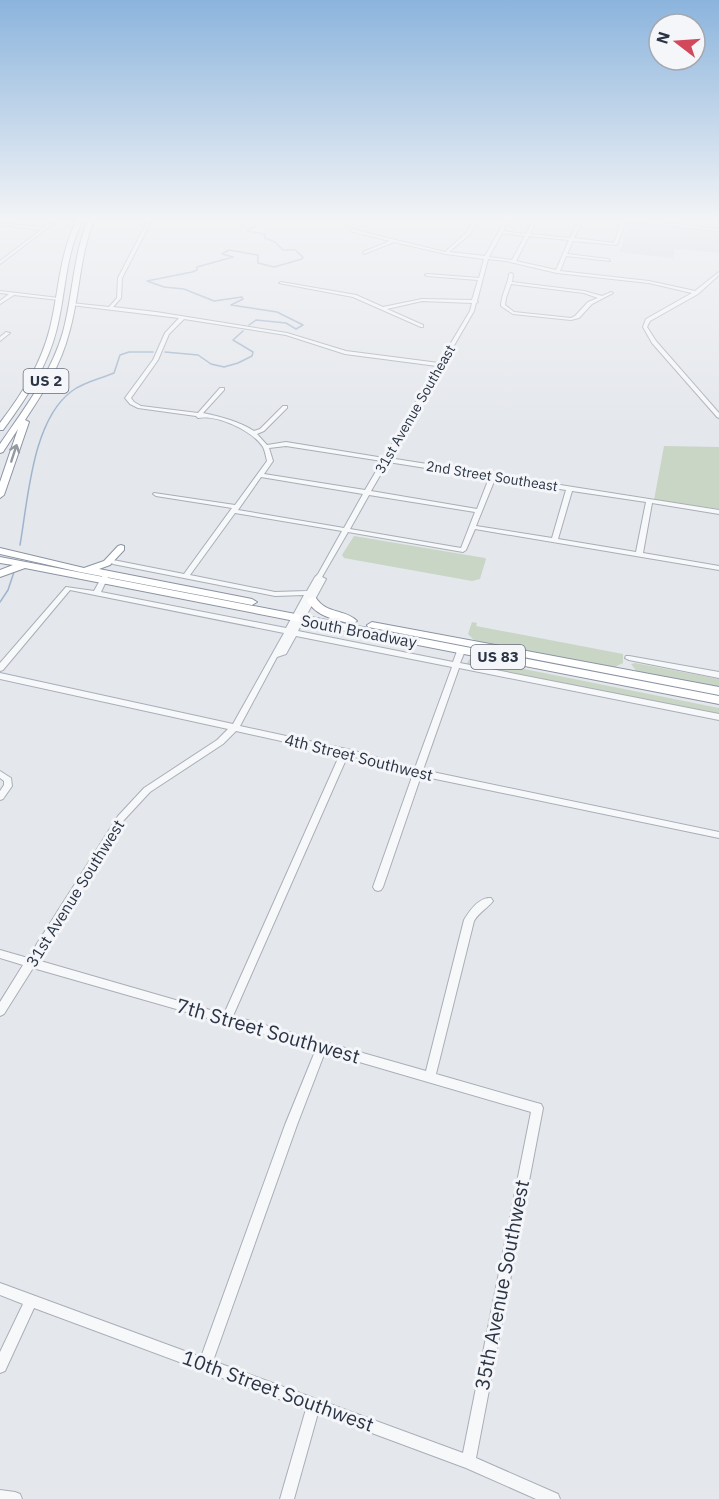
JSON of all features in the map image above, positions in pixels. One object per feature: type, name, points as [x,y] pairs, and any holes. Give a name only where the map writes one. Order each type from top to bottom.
[{"type":"highway","name":"US 2","points":[[0,428],[27,389],[51,338],[61,290]]},
{"type":"highway","points":[[65,290],[66,303],[72,304]]},
{"type":"highway","name":"US 2","points":[[0,450],[48,378],[66,333],[75,290]]},
{"type":"highway","points":[[59,299],[62,301],[61,312],[66,333]]},
{"type":"highway","points":[[0,418],[27,389]]},
{"type":"highway","points":[[0,495],[25,422],[26,412]]},
{"type":"highway","points":[[84,569],[107,563],[121,548]]},
{"type":"highway","points":[[1,556],[0,572],[9,568],[31,566]]},
{"type":"highway","name":"South Broadway","points":[[1,556],[84,569],[105,577],[213,602],[260,607],[300,615]]},
{"type":"highway","name":"South Broadway","points":[[1,556],[31,566],[105,577],[460,646],[563,661],[719,691]]},
{"type":"highway","points":[[310,596],[316,609],[349,624]]},
{"type":"highway","points":[[300,615],[401,630]]},
{"type":"highway","name":"South Broadway","points":[[349,624],[401,630],[520,661],[719,700]]},
{"type":"highway","points":[[520,661],[558,665],[617,677],[623,677],[625,673]]},
{"type":"street","points":[[110,308],[119,298],[119,290]]},
{"type":"street","points":[[326,290],[384,308],[421,326]]},
{"type":"street","name":"31st Avenue Southeast","points":[[347,530],[469,318],[479,290]]},
{"type":"street","points":[[507,290],[502,299],[506,310],[523,315],[571,319],[577,317],[590,303],[611,292]]},
{"type":"street","points":[[567,290],[601,297]]},
{"type":"street","points":[[683,290],[696,293]]},
{"type":"street","points":[[700,290],[648,320],[645,330],[719,416]]},
{"type":"street","points":[[0,292],[59,299]]},
{"type":"street","points":[[0,303],[13,294]]},
{"type":"street","points":[[384,308],[422,300],[476,302]]},
{"type":"street","points":[[72,304],[183,317],[300,336],[345,352],[440,365]]},
{"type":"street","points":[[183,317],[167,333],[155,360],[128,398],[140,407],[238,424],[253,433],[266,447],[270,461],[186,576]]},
{"type":"street","points":[[0,340],[8,333]]},
{"type":"street","points":[[198,416],[222,389]]},
{"type":"street","points":[[253,433],[262,430],[285,407]]},
{"type":"street","name":"2nd Street Southeast","points":[[266,447],[286,444],[719,512]]},
{"type":"street","points":[[260,475],[479,511]]},
{"type":"street","points":[[156,494],[463,550],[493,476]]},
{"type":"street","points":[[554,541],[570,488]]},
{"type":"street","points":[[639,555],[649,501]]},
{"type":"street","points":[[473,527],[719,568]]},
{"type":"street","name":"31st Avenue Southwest","points":[[0,1011],[107,836],[121,818],[147,790],[220,742],[236,727],[277,655],[283,652],[291,632],[310,596],[324,578],[321,575],[347,530]]},
{"type":"street","points":[[113,562],[275,594],[310,596]]},
{"type":"street","points":[[97,593],[105,577]]},
{"type":"street","points":[[0,668],[68,588],[719,717]]},
{"type":"street","points":[[378,887],[417,772],[457,665],[460,646]]},
{"type":"street","points":[[629,658],[719,675]]},
{"type":"street","name":"4th Street Southwest","points":[[0,676],[345,752],[417,772],[719,835]]},
{"type":"street","points":[[227,1020],[345,752]]},
{"type":"street","points":[[0,774],[8,780],[9,786],[0,796]]},
{"type":"street","points":[[430,1077],[469,920],[475,910],[488,901]]},
{"type":"street","name":"7th Street Southwest","points":[[0,954],[537,1108]]},
{"type":"street","points":[[205,1364],[301,1096],[322,1047]]},
{"type":"street","name":"35th Avenue Southwest","points":[[468,1462],[514,1216],[537,1108]]},
{"type":"street","name":"10th Street Southwest","points":[[0,1289],[468,1462],[553,1499]]},
{"type":"street","points":[[0,1366],[31,1301]]},
{"type":"street","points":[[287,1499],[314,1405]]},
{"type":"street","points":[[0,1497],[15,1499]]},
{"type":"green space","points":[[664,446],[719,447],[719,509],[654,500]]},
{"type":"green space","points":[[354,536],[486,559],[480,579],[472,581],[344,558],[342,555]]},
{"type":"green space","points":[[472,622],[477,623],[476,626],[623,654],[623,663],[613,668],[475,641],[468,634]]},
{"type":"green space","points":[[470,658],[719,708],[719,714],[466,665]]},
{"type":"green space","points":[[631,664],[719,679],[719,688],[637,672]]},
{"type":"waterway","points":[[186,290],[214,301],[242,297],[243,299],[231,305],[277,312],[303,325],[296,329],[286,323],[256,320],[249,325]]},
{"type":"waterway","points":[[165,352],[198,355],[211,364],[224,367],[252,356],[253,352],[233,340],[243,331]]},
{"type":"waterway","points":[[20,545],[34,462],[48,421],[59,404],[77,388],[114,373],[120,355],[129,352],[153,352]]},
{"type":"waterway","points":[[0,602],[8,590],[14,572]]}]
